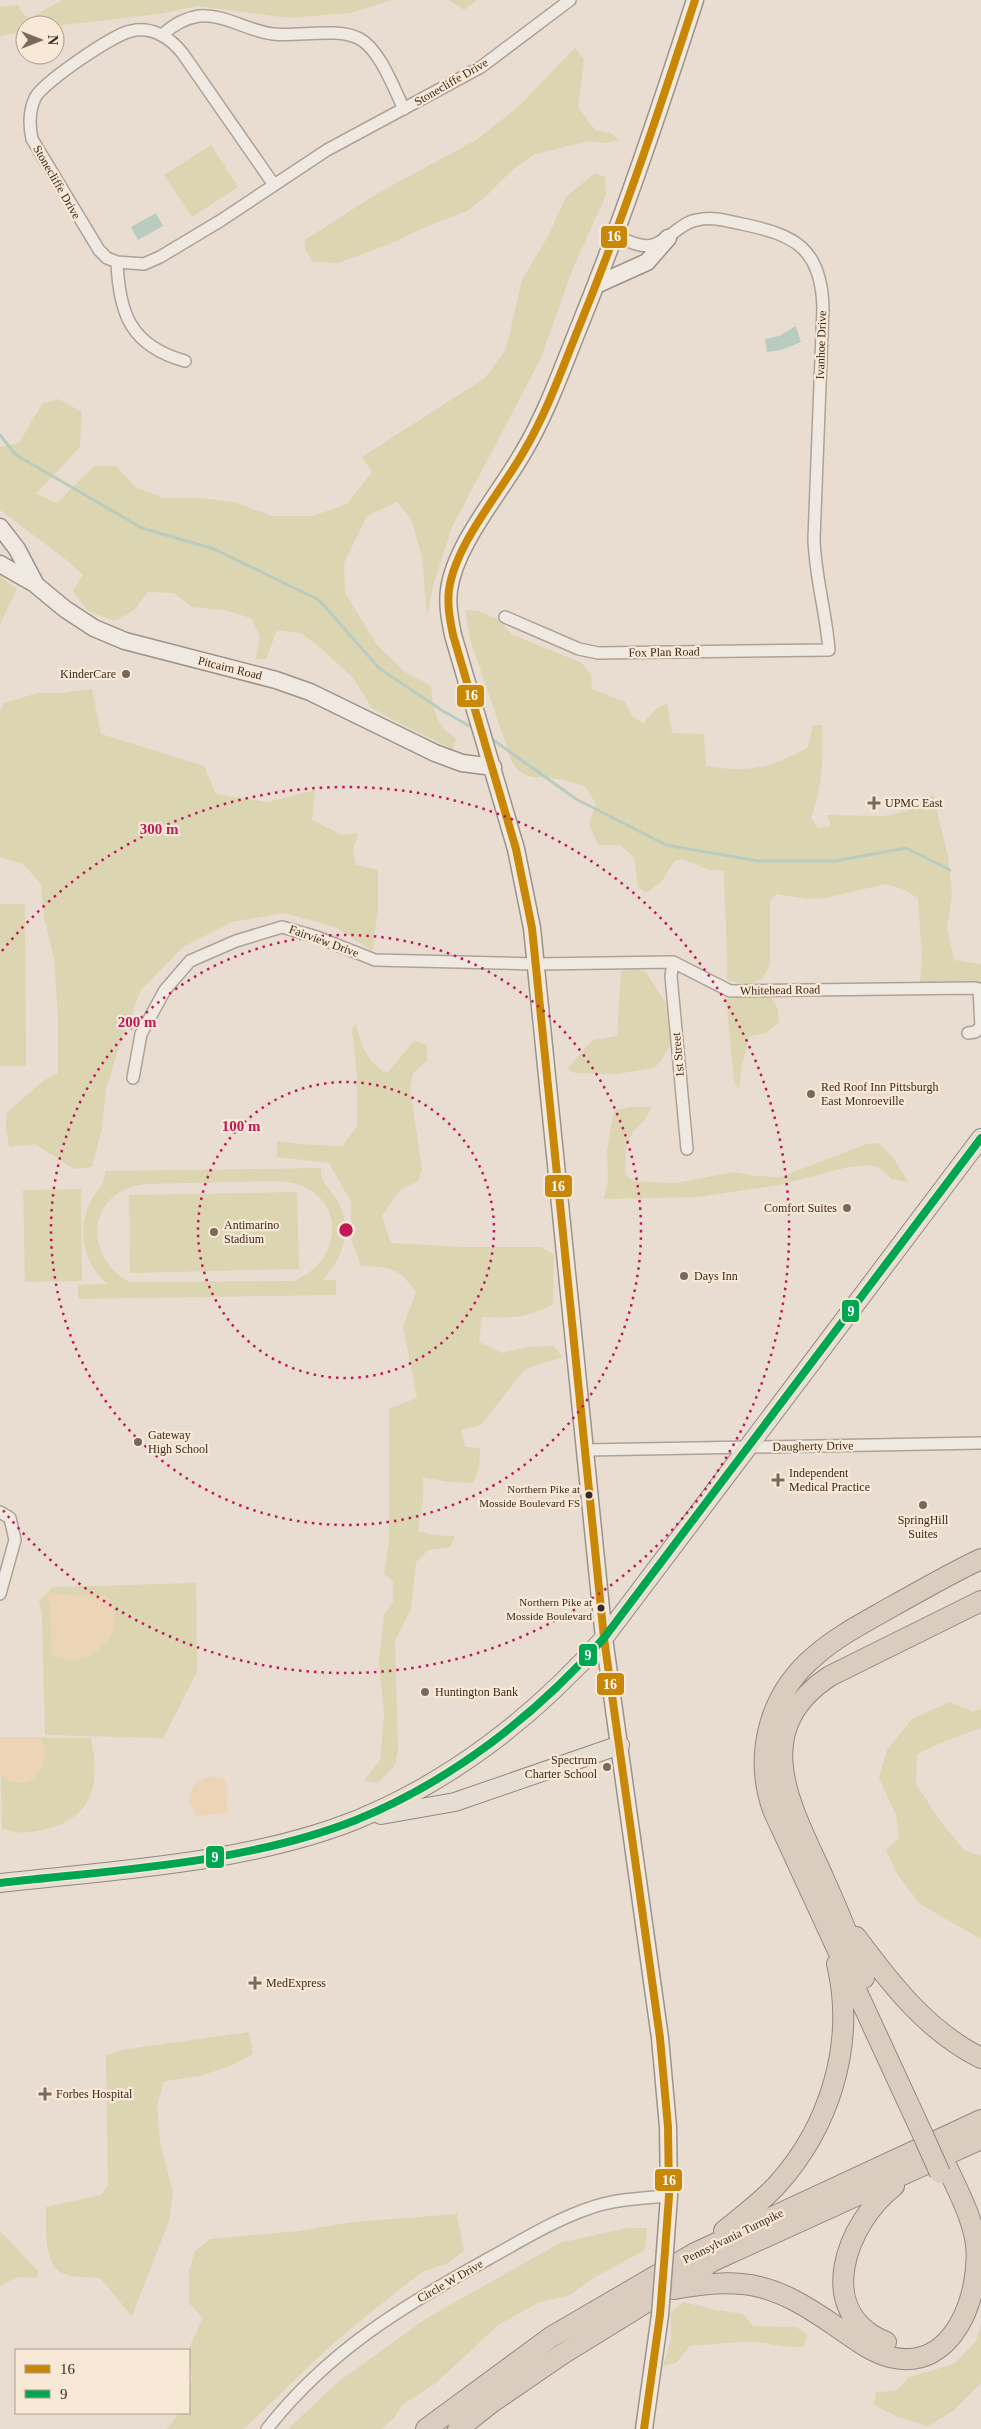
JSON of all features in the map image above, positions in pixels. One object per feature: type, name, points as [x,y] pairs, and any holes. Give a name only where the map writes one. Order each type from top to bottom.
[{"type":"highway","points":[[662,2291],[719,2284],[745,2284],[769,2289],[806,2306],[881,2354],[900,2358],[928,2354],[943,2345],[958,2330],[972,2298],[977,2276],[974,2231],[927,2133],[870,1995],[834,1921],[769,1798],[764,1759],[767,1733],[774,1710],[785,1689],[798,1672],[827,1646],[866,1621],[981,1559]]},
{"type":"highway","points":[[695,2253],[754,2207],[776,2185],[804,2150],[824,2113],[836,2076],[843,2016],[834,1921],[786,1793],[782,1754],[784,1737],[791,1718],[807,1694],[830,1676],[981,1601]]},
{"type":"highway","points":[[834,1921],[908,2002],[955,2043],[981,2058]]},
{"type":"highway","name":"Pennsylvania Turnpike","points":[[426,2429],[551,2337],[695,2253],[981,2120]]},
{"type":"highway","name":"Pennsylvania Turnpike","points":[[458,2429],[491,2403],[561,2355],[713,2261],[981,2139]]},
{"type":"highway","points":[[914,2171],[882,2196],[863,2218],[850,2242],[843,2269],[845,2294],[859,2324],[878,2339],[901,2345],[923,2342],[942,2329],[955,2309],[963,2286],[966,2255],[963,2234],[944,2171]]},
{"type":"main road","points":[[644,2429],[660,2315],[669,2196],[668,2127],[660,2038],[604,1638],[532,928],[516,850],[453,635],[449,605],[452,576],[467,542],[537,427],[616,236],[695,0]]},
{"type":"main road","points":[[596,285],[639,267],[654,255],[668,238]]},
{"type":"main road","name":"Pitcairn Road","points":[[0,527],[17,549],[36,585],[65,609],[94,628],[125,641],[276,680],[310,692],[435,753],[462,763],[493,767]]},
{"type":"main road","points":[[0,564],[36,585]]},
{"type":"main road","points":[[356,1820],[436,1782],[488,1746],[554,1690],[604,1638],[981,1138]]},
{"type":"main road","points":[[0,1884],[208,1858],[268,1846],[356,1820],[456,1802],[620,1745]]},
{"type":"street","name":"Stonecliffe Drive","points":[[162,35],[141,30],[123,33],[48,82],[35,97],[31,112],[29,124],[32,139],[90,238],[107,258],[117,262],[144,264],[160,257],[327,150],[481,67],[570,0]]},
{"type":"street","points":[[274,185],[183,54],[174,42],[162,35],[172,26],[188,18],[207,16],[228,20],[270,34],[350,35],[367,44],[375,54],[404,109]]},
{"type":"street","name":"Ivanhoe Drive","points":[[616,236],[647,248],[656,246],[685,225],[701,219],[723,220],[770,230],[796,243],[811,259],[822,284],[823,307],[814,532],[817,576],[826,618],[830,650]]},
{"type":"street","points":[[117,262],[120,303],[134,331],[156,350],[185,361]]},
{"type":"street","name":"Fox Plan Road","points":[[505,617],[579,649],[598,653],[830,650]]},
{"type":"street","name":"Fairview Drive","points":[[133,1078],[140,1034],[165,990],[190,961],[236,942],[282,927],[317,937],[375,960],[536,964]]},
{"type":"street","name":"Whitehead Road","points":[[536,964],[673,962],[730,991],[979,989],[981,1027],[974,1032],[968,1033]]},
{"type":"street","name":"1st Street","points":[[673,962],[671,976],[687,1149]]},
{"type":"street","name":"Daugherty Drive","points":[[586,1450],[981,1443]]},
{"type":"street","points":[[0,1512],[10,1518],[15,1540],[0,1594]]},
{"type":"street","name":"Circle W Drive","points":[[267,2429],[284,2406],[326,2364],[376,2326],[436,2288],[543,2229],[591,2207],[626,2199],[669,2196]]},
{"type":"shaded area","points":[[62,0],[392,0],[350,13],[289,18],[198,6],[159,14],[65,25],[65,15],[36,15]]},
{"type":"shaded area","points":[[449,0],[477,0],[464,10]]},
{"type":"shaded area","points":[[18,5],[24,15],[15,15],[15,33],[0,36],[0,7]]},
{"type":"shaded area","points":[[575,48],[584,59],[578,107],[595,130],[611,133],[619,140],[606,143],[589,141],[535,154],[511,171],[483,199],[467,211],[432,224],[387,245],[338,263],[313,262],[305,248],[305,240],[378,193],[476,140],[517,108]]},
{"type":"shaded area","points":[[211,145],[238,187],[192,217],[164,175]]},
{"type":"shaded area","points":[[595,173],[605,177],[606,195],[573,268],[540,360],[452,527],[433,586],[427,615],[422,556],[411,519],[397,502],[367,516],[344,563],[345,593],[377,645],[405,672],[431,686],[436,716],[444,728],[456,738],[453,749],[372,708],[353,678],[323,650],[301,633],[277,630],[266,659],[256,659],[260,636],[251,618],[224,610],[192,607],[174,593],[148,592],[134,610],[114,621],[88,611],[73,591],[83,575],[68,561],[0,510],[0,447],[19,443],[42,404],[58,399],[82,412],[80,447],[36,494],[57,503],[94,466],[116,466],[135,487],[163,498],[200,498],[233,502],[272,516],[313,516],[347,504],[372,472],[362,457],[485,378],[506,349],[522,280],[548,236],[566,197]]},
{"type":"shaded area","points":[[156,213],[163,226],[138,240],[131,227]]},
{"type":"shaded area","points":[[796,327],[801,342],[781,350],[767,352],[765,339],[779,336]]},
{"type":"shaded area","points":[[0,576],[17,589],[0,624]]},
{"type":"shaded area","points":[[465,610],[478,611],[499,620],[511,634],[582,663],[591,674],[592,689],[625,702],[633,717],[643,723],[655,710],[667,703],[672,733],[704,734],[706,766],[746,769],[783,760],[808,747],[813,725],[822,725],[823,749],[821,772],[818,795],[811,818],[818,828],[831,826],[827,815],[886,816],[908,811],[933,795],[948,857],[952,895],[947,928],[954,960],[981,964],[981,985],[920,983],[922,959],[918,898],[903,889],[885,884],[826,898],[807,899],[776,894],[770,901],[770,964],[763,978],[748,985],[727,980],[724,871],[710,870],[682,859],[674,861],[662,881],[646,893],[638,887],[634,857],[620,845],[598,845],[589,824],[596,804],[585,786],[551,778],[527,776],[517,769],[512,762],[470,639]]},
{"type":"shaded area","points":[[92,689],[101,734],[204,766],[216,794],[268,802],[315,790],[312,820],[342,835],[358,833],[353,850],[356,865],[378,870],[378,908],[372,951],[336,927],[284,913],[232,922],[183,947],[141,990],[120,1044],[106,1089],[102,1128],[92,1167],[74,1169],[35,1144],[9,1147],[6,1127],[7,1112],[43,1081],[58,1073],[58,1015],[54,958],[44,918],[41,884],[23,864],[0,857],[0,711],[4,703],[38,693],[63,693]]},
{"type":"shaded area","points":[[0,904],[25,904],[26,1066],[0,1066]]},
{"type":"shaded area","points":[[636,969],[646,972],[666,1004],[671,1044],[661,1061],[654,1068],[617,1074],[575,1073],[567,1069],[593,1040],[617,1036],[621,971]]},
{"type":"shaded area","points":[[766,997],[773,1000],[778,1010],[779,1023],[766,1033],[750,1036],[742,1065],[739,1089],[734,1080],[726,999]]},
{"type":"shaded area","points":[[356,1024],[366,1053],[374,1064],[387,1073],[414,1041],[427,1045],[427,1060],[413,1073],[410,1089],[422,1168],[418,1181],[399,1191],[382,1216],[391,1243],[465,1247],[541,1247],[554,1255],[553,1304],[527,1315],[502,1318],[482,1317],[479,1342],[502,1353],[527,1347],[554,1346],[562,1357],[525,1369],[481,1425],[461,1430],[465,1447],[480,1448],[479,1468],[473,1483],[449,1482],[423,1477],[423,1499],[418,1531],[434,1535],[455,1536],[450,1547],[428,1550],[416,1562],[411,1609],[395,1641],[398,1750],[395,1765],[378,1783],[364,1781],[380,1760],[384,1715],[379,1661],[384,1615],[393,1602],[393,1581],[384,1574],[389,1542],[389,1409],[417,1398],[403,1326],[416,1293],[399,1273],[393,1270],[361,1266],[351,1239],[351,1202],[329,1163],[277,1157],[277,1141],[343,1146],[357,1126],[357,1076],[352,1029]]},
{"type":"shaded area","points":[[632,1107],[652,1107],[644,1121],[633,1131],[626,1149],[625,1174],[634,1181],[675,1183],[734,1172],[755,1176],[780,1177],[867,1144],[878,1143],[893,1157],[908,1182],[891,1179],[880,1168],[869,1165],[848,1167],[779,1185],[697,1197],[604,1199],[608,1180],[607,1151],[614,1110]]},
{"type":"shaded area","points":[[321,1168],[323,1181],[336,1198],[345,1219],[344,1241],[341,1251],[323,1280],[336,1280],[336,1295],[78,1299],[78,1285],[107,1284],[99,1276],[88,1256],[84,1246],[83,1235],[86,1212],[102,1184],[105,1171]],"holes":[[[277,1181],[297,1184],[313,1192],[325,1204],[331,1217],[332,1232],[329,1246],[321,1260],[310,1272],[294,1281],[129,1282],[114,1270],[104,1256],[98,1241],[98,1226],[102,1211],[111,1198],[126,1189],[145,1184]]]},
{"type":"shaded area","points":[[81,1189],[82,1281],[25,1282],[23,1190]]},
{"type":"shaded area","name":"Antimarino Stadium","points":[[297,1192],[299,1269],[130,1273],[129,1195]]},
{"type":"shaded area","points":[[196,1583],[197,1672],[163,1738],[45,1735],[42,1613],[39,1601],[53,1587]]},
{"type":"shaded area","points":[[950,1702],[973,1712],[981,1708],[981,1728],[917,1754],[916,1784],[941,1822],[964,1850],[981,1856],[981,1939],[920,1904],[897,1874],[886,1850],[899,1838],[896,1815],[879,1778],[887,1750],[912,1719]]},
{"type":"shaded area","points":[[0,1737],[91,1738],[95,1769],[94,1783],[84,1806],[63,1823],[47,1829],[13,1832],[2,1829]]},
{"type":"shaded area","points":[[249,2032],[253,2054],[230,2066],[200,2076],[164,2081],[157,2106],[160,2143],[173,2192],[169,2221],[132,2316],[100,2278],[74,2276],[58,2270],[49,2255],[46,2235],[46,2207],[101,2195],[108,2185],[106,2055],[121,2050]]},
{"type":"shaded area","points":[[457,2214],[464,2251],[448,2263],[422,2272],[366,2316],[327,2349],[244,2429],[167,2429],[178,2414],[190,2414],[190,2387],[192,2378],[190,2349],[188,2349],[203,2318],[189,2303],[189,2271],[195,2251],[210,2239],[298,2231],[353,2222]]},
{"type":"shaded area","points":[[627,2228],[647,2228],[645,2250],[595,2277],[570,2295],[540,2302],[498,2325],[436,2383],[402,2405],[394,2418],[381,2429],[288,2429],[338,2382],[427,2318],[560,2243]]},
{"type":"shaded area","points":[[0,2231],[38,2271],[37,2278],[17,2277],[0,2286]]},
{"type":"shaded area","points":[[683,2302],[743,2314],[753,2326],[796,2327],[807,2334],[804,2346],[791,2347],[763,2343],[734,2342],[690,2346],[676,2363],[663,2366],[671,2339],[671,2312]]},
{"type":"shaded area","points":[[981,2324],[981,2383],[953,2411],[928,2426],[898,2417],[874,2405],[876,2392],[896,2391],[909,2377],[954,2364],[976,2341]]},
{"type":"sand","points":[[52,1592],[61,1595],[106,1596],[113,1608],[115,1621],[111,1634],[93,1654],[80,1659],[66,1659],[52,1654],[50,1607],[46,1598]]},
{"type":"sand","points":[[0,1737],[38,1737],[42,1743],[45,1758],[43,1766],[34,1778],[28,1782],[20,1783],[4,1779],[0,1773]]},
{"type":"sand","points":[[210,1777],[224,1779],[226,1783],[228,1812],[225,1815],[223,1813],[197,1816],[189,1801],[192,1791],[198,1782]]},
{"type":"waterway","points":[[0,435],[16,455],[142,528],[214,549],[319,600],[379,668],[443,711],[475,729]]},
{"type":"waterway","points":[[489,737],[576,799],[666,845],[758,861],[835,861],[906,848],[950,870]]},
{"type":"transit line","name":"16","points":[[644,2429],[660,2315],[669,2196],[668,2127],[660,2038],[604,1638],[532,928],[516,849],[453,635],[448,596],[453,573],[469,537],[524,451],[554,390],[626,205],[695,0]]},
{"type":"transit line","name":"9","points":[[0,1883],[181,1863],[271,1846],[314,1835],[356,1820],[426,1786],[459,1766],[490,1743],[550,1693],[604,1638],[981,1138]]},
{"type":"place","name":"KinderCare","points":[[126,674]]},
{"type":"place","name":"UPMC East","points":[[874,803]]},
{"type":"place","name":"Red Roof Inn Pittsburgh East Monroeville","points":[[811,1094]]},
{"type":"place","name":"Comfort Suites","points":[[847,1208]]},
{"type":"place","name":"Antimarino Stadium","points":[[214,1232]]},
{"type":"place","name":"Days Inn","points":[[684,1276]]},
{"type":"place","name":"Gateway High School","points":[[138,1442]]},
{"type":"place","name":"Independent Medical Practice","points":[[778,1480]]},
{"type":"place","name":"Northern Pike at Mosside Boulevard FS","points":[[589,1495]]},
{"type":"place","name":"SpringHill Suites","points":[[923,1505]]},
{"type":"place","name":"Northern Pike at Mosside Boulevard","points":[[601,1608]]},
{"type":"place","name":"Huntington Bank","points":[[425,1692]]},
{"type":"place","name":"Spectrum Charter School","points":[[607,1767]]},
{"type":"place","name":"MedExpress","points":[[255,1983]]},
{"type":"place","name":"Forbes Hospital","points":[[45,2094]]}]
